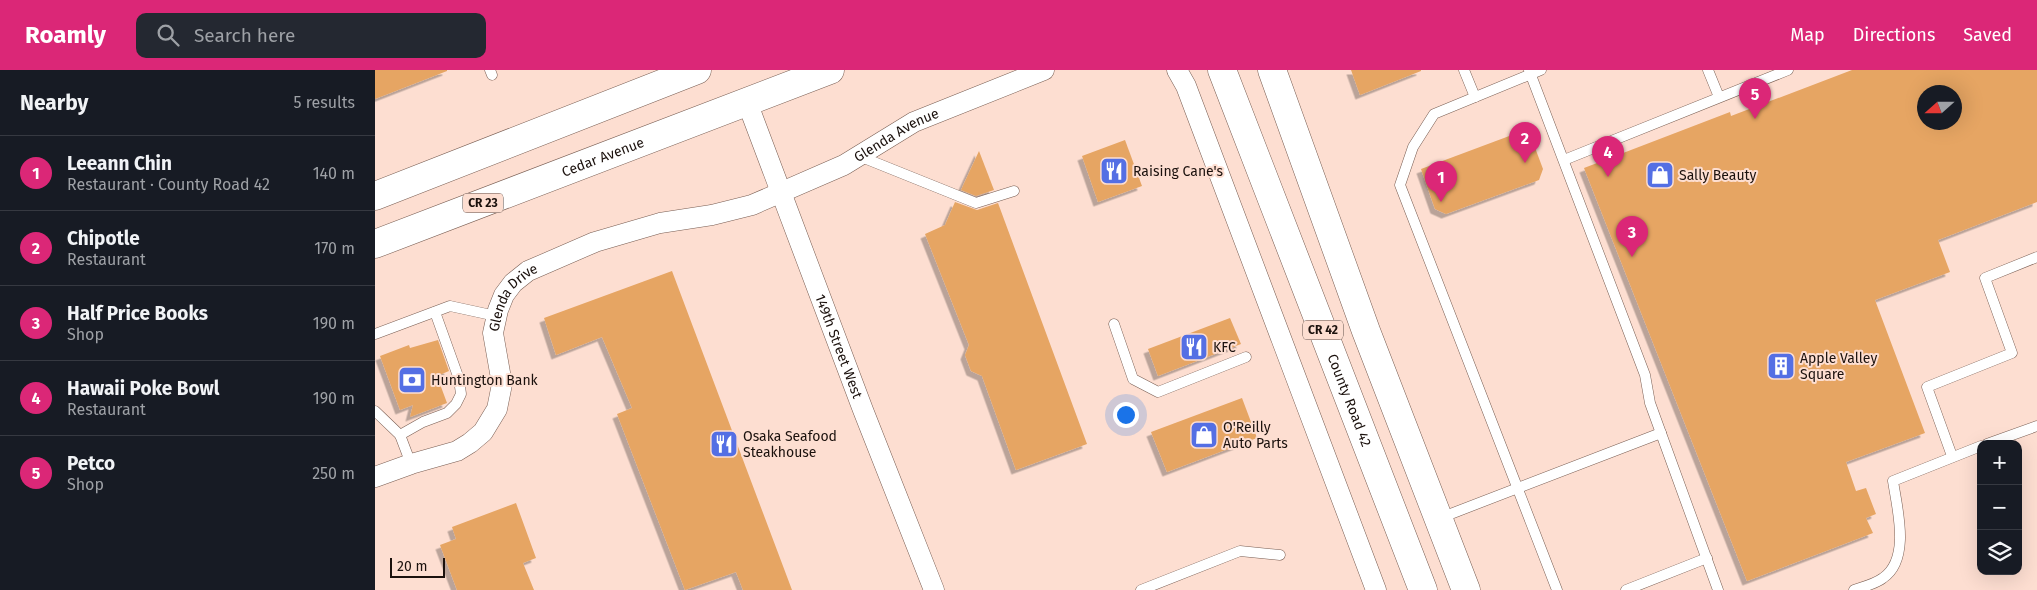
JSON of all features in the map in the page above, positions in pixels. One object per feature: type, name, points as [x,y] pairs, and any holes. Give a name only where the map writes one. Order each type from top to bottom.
[{"type":"highway","points":[[375,196],[697,70]]},
{"type":"highway","name":"Cedar Avenue","points":[[375,244],[830,70]]},
{"type":"highway","name":"County Road 42","points":[[1223,70],[1423,590]]},
{"type":"highway","name":"CR 42","points":[[1272,70],[1366,331],[1466,590]]},
{"type":"street","name":"Glenda Avenue","points":[[752,205],[845,164],[914,122],[1044,70]]},
{"type":"street","points":[[1177,70],[1189,95],[1376,590]]},
{"type":"street","name":"149th Street West","points":[[747,102],[863,410],[934,590]]},
{"type":"street","name":"Glenda Drive","points":[[375,477],[463,447],[483,432],[497,409],[501,384],[493,334],[496,316],[504,295],[513,283],[528,271],[595,242],[651,225],[712,215],[752,205]]},
{"type":"lane","points":[[1465,70],[1475,97]]},
{"type":"lane","points":[[1541,70],[1530,72],[1435,114],[1413,147],[1400,185],[1557,590]]},
{"type":"lane","points":[[1708,70],[1719,97]]},
{"type":"lane","points":[[1564,160],[1788,70]]},
{"type":"lane","points":[[1530,72],[1645,376],[1651,403],[1661,433],[1718,590]]},
{"type":"lane","points":[[859,156],[976,203],[1014,191]]},
{"type":"lane","points":[[1952,456],[1927,387],[2012,354],[1985,278],[2037,257]]},
{"type":"lane","points":[[375,334],[450,306],[496,316]]},
{"type":"lane","points":[[400,436],[423,422],[447,414],[456,404],[461,394],[459,379],[435,312]]},
{"type":"lane","points":[[1114,324],[1133,379],[1158,392],[1246,357]]},
{"type":"lane","points":[[375,411],[400,436],[411,464]]},
{"type":"lane","points":[[1998,440],[2037,426]]},
{"type":"lane","points":[[1439,519],[1661,433]]},
{"type":"lane","points":[[1854,590],[1884,578],[1891,570],[1896,558],[1901,543],[1893,481],[1977,447]]},
{"type":"lane","points":[[1141,590],[1240,551],[1280,555]]},
{"type":"lane","points":[[1626,590],[1707,558]]},
{"type":"building","points":[[375,70],[447,70],[447,71],[375,99]]},
{"type":"building","points":[[1351,70],[1421,70],[1421,71],[1360,95]]},
{"type":"building","name":"Apple Valley Square","points":[[1852,70],[2037,70],[2037,202],[1938,240],[1950,272],[1875,300],[1925,433],[1846,462],[1856,491],[1866,488],[1876,514],[1866,518],[1873,533],[1747,581],[1584,168],[1730,112],[1731,116]]},
{"type":"building","points":[[1528,129],[1543,169],[1539,180],[1446,214],[1435,209],[1421,169]]},
{"type":"building","points":[[1125,140],[1142,186],[1098,202],[1082,156]]},
{"type":"building","points":[[979,151],[994,190],[976,196],[961,190]]},
{"type":"building","points":[[955,202],[977,210],[998,203],[1087,444],[1016,470],[982,376],[971,371],[965,355],[969,345],[925,234],[945,225]]},
{"type":"building","points":[[672,271],[792,590],[743,590],[736,572],[685,590],[617,414],[632,408],[602,337],[556,355],[544,318]]},
{"type":"building","name":"KFC","points":[[1230,318],[1241,344],[1158,376],[1148,349]]},
{"type":"building","name":"Huntington Bank","points":[[438,340],[449,371],[437,376],[447,403],[410,417],[413,405],[400,410],[380,356],[409,345],[410,348]]},
{"type":"building","name":"O'Reilly Auto Parts","points":[[1242,398],[1257,438],[1167,472],[1151,432]]},
{"type":"building","points":[[516,503],[536,558],[523,563],[534,590],[457,590],[440,545],[456,539],[452,527]]},
{"type":"place","name":"Petco","points":[[1755,119]]},
{"type":"place","name":"Chipotle","points":[[1525,163]]},
{"type":"place","name":"Raising Cane's","points":[[1114,171]]},
{"type":"place","name":"Sally Beauty","points":[[1660,175]]},
{"type":"place","name":"Hawaii Poke Bowl","points":[[1608,177]]},
{"type":"place","name":"Leeann Chin","points":[[1441,202]]},
{"type":"place","name":"Half Price Books","points":[[1632,257]]},
{"type":"place","name":"KFC","points":[[1194,347]]},
{"type":"place","name":"Apple Valley Square","points":[[1781,366]]},
{"type":"place","name":"Huntington Bank","points":[[412,380]]},
{"type":"place","name":"O'Reilly Auto Parts","points":[[1204,435]]},
{"type":"place","name":"Osaka Seafood Steakhouse","points":[[724,444]]}]
